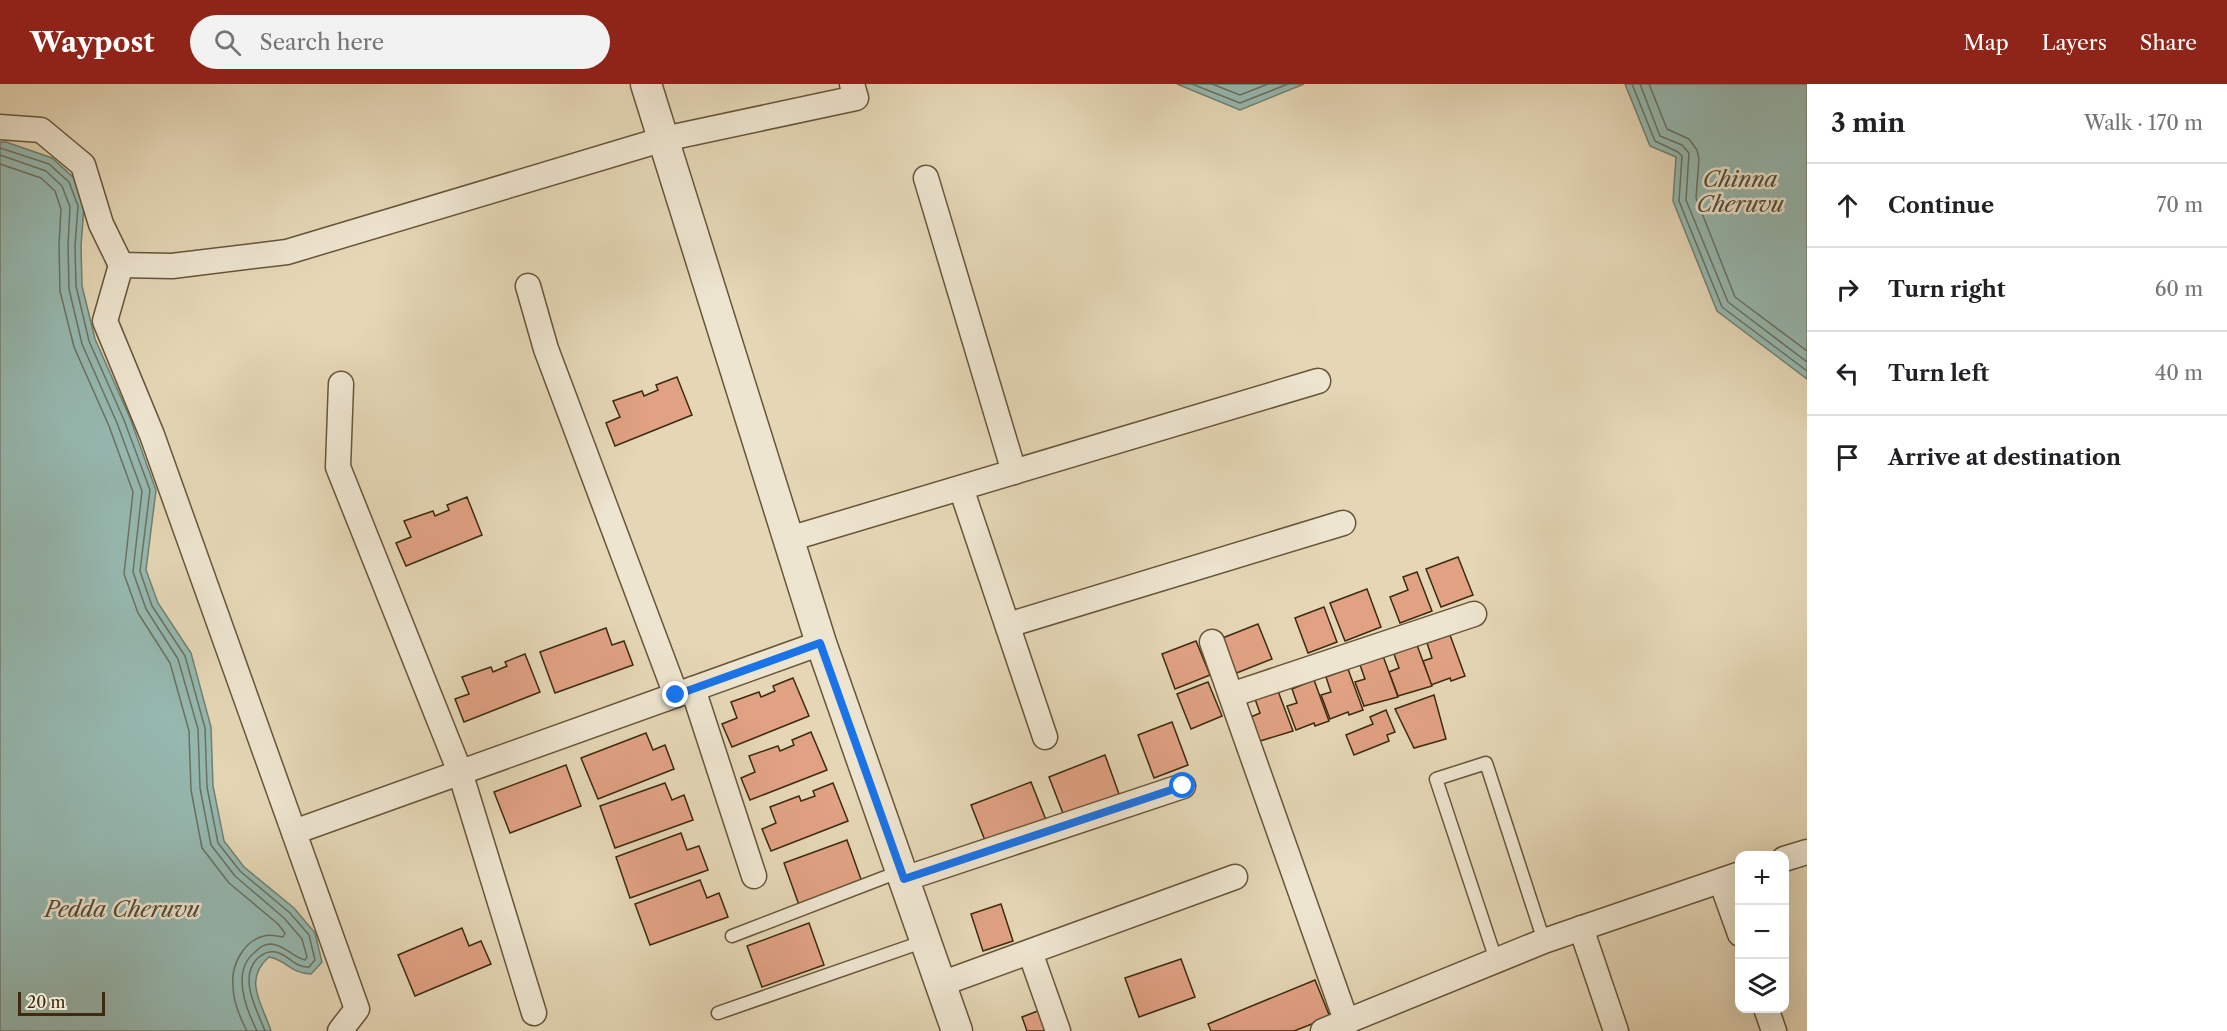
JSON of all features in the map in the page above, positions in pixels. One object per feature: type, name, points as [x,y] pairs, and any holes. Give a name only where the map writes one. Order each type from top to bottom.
[{"type":"street","points":[[646,84],[820,643],[957,1031]]},
{"type":"street","points":[[121,265],[172,266],[287,252],[664,139],[856,98],[852,84]]},
{"type":"street","points":[[0,127],[41,130],[83,165],[101,224],[121,265],[105,321],[152,435],[357,1009],[340,1031]]},
{"type":"street","points":[[926,178],[1014,472]]},
{"type":"street","points":[[528,286],[546,349],[685,692],[754,876]]},
{"type":"street","points":[[789,539],[1318,381]]},
{"type":"street","points":[[341,384],[338,467],[460,772],[534,1013]]},
{"type":"street","points":[[961,488],[1045,737]]},
{"type":"street","points":[[1008,625],[1343,523]]},
{"type":"street","points":[[1231,695],[1474,614]]},
{"type":"street","points":[[1212,642],[1347,1023]]},
{"type":"street","points":[[294,832],[820,643]]},
{"type":"street","points":[[902,875],[1183,786]]},
{"type":"street","points":[[1789,858],[1807,852]]},
{"type":"street","points":[[941,984],[1235,877]]},
{"type":"street","points":[[1323,1031],[1544,940],[1730,878],[1735,906]]},
{"type":"street","points":[[1581,928],[1616,1031]]},
{"type":"street","points":[[1030,952],[1058,1031]]},
{"type":"street","points":[[1768,1013],[1774,1031]]},
{"type":"lane","points":[[1496,960],[1436,779],[1486,763],[1544,940]]},
{"type":"lane","points":[[732,936],[902,875]]},
{"type":"lane","points":[[718,1013],[925,941]]},
{"type":"water","points":[[1177,84],[1304,84],[1240,110]]},
{"type":"water","name":"Chinna Cheruvu","points":[[1625,84],[1807,84],[1807,379],[1717,311],[1673,201],[1676,157],[1650,146]]},
{"type":"water","name":"Pedda Cheruvu","points":[[0,142],[52,158],[74,178],[84,206],[81,246],[82,286],[95,339],[130,418],[156,490],[146,570],[158,603],[191,653],[211,727],[213,786],[224,841],[244,867],[294,908],[315,933],[322,962],[311,974],[293,969],[269,957],[261,966],[257,975],[257,993],[271,1031],[0,1031]]},
{"type":"building","points":[[677,377],[692,415],[615,446],[606,423],[620,417],[613,401],[642,391],[644,396],[658,390],[656,385]]},
{"type":"building","points":[[467,497],[482,535],[406,566],[396,543],[411,537],[404,521],[433,511],[435,516],[449,510],[447,505]]},
{"type":"building","points":[[1458,557],[1473,595],[1441,607],[1426,569]]},
{"type":"building","points":[[1417,572],[1432,611],[1400,623],[1390,597],[1408,590],[1403,577]]},
{"type":"building","points":[[1367,589],[1381,627],[1345,641],[1330,603]]},
{"type":"building","points":[[1324,607],[1337,642],[1308,653],[1295,618]]},
{"type":"building","points":[[1258,624],[1272,659],[1234,674],[1220,639]]},
{"type":"building","points":[[606,628],[612,645],[624,641],[633,665],[555,693],[540,652]]},
{"type":"building","points":[[1450,635],[1465,676],[1451,681],[1450,678],[1431,685],[1423,661],[1432,658],[1427,643]]},
{"type":"building","points":[[1196,641],[1210,675],[1175,689],[1162,654]]},
{"type":"building","points":[[1417,645],[1432,686],[1398,696],[1389,672],[1399,668],[1394,654]]},
{"type":"building","points":[[525,654],[540,692],[464,722],[455,699],[469,694],[462,677],[491,667],[493,672],[507,666],[505,662]]},
{"type":"building","points":[[1383,656],[1398,697],[1364,706],[1355,682],[1365,679],[1360,665]]},
{"type":"building","points":[[1348,669],[1363,710],[1349,715],[1348,712],[1330,719],[1321,695],[1331,692],[1326,677]]},
{"type":"building","points":[[793,678],[809,716],[732,747],[722,724],[737,718],[731,702],[759,692],[761,697],[775,691],[773,686]]},
{"type":"building","points":[[1314,680],[1329,721],[1315,726],[1314,723],[1296,730],[1287,706],[1297,703],[1292,689]]},
{"type":"building","points":[[1208,682],[1222,716],[1191,729],[1177,694]]},
{"type":"building","points":[[1278,691],[1293,731],[1260,741],[1251,717],[1260,713],[1255,699]]},
{"type":"building","points":[[1434,695],[1446,739],[1414,748],[1395,709]]},
{"type":"building","points":[[1386,710],[1395,732],[1387,735],[1389,741],[1354,755],[1346,735],[1373,724],[1370,717]]},
{"type":"building","points":[[1172,722],[1188,765],[1154,778],[1138,735]]},
{"type":"building","points":[[811,732],[827,770],[750,800],[741,778],[755,772],[749,756],[778,746],[780,751],[794,745],[792,740]]},
{"type":"building","points":[[646,733],[653,750],[665,745],[674,769],[598,799],[581,758]]},
{"type":"building","points":[[1105,755],[1119,794],[1064,816],[1049,777]]},
{"type":"building","points":[[566,765],[581,806],[510,833],[494,792]]},
{"type":"building","points":[[1031,782],[1046,820],[986,843],[971,805]]},
{"type":"building","points":[[665,783],[672,800],[684,795],[693,820],[615,848],[600,806]]},
{"type":"building","points":[[833,783],[848,821],[771,851],[762,829],[776,823],[770,807],[799,796],[801,801],[815,796],[813,791]]},
{"type":"building","points":[[681,833],[687,850],[699,846],[708,870],[630,898],[616,857]]},
{"type":"building","points":[[847,840],[862,882],[799,905],[784,863]]},
{"type":"building","points":[[700,880],[707,898],[719,893],[728,917],[650,945],[635,904]]},
{"type":"building","points":[[1001,904],[1013,941],[983,951],[971,914]]},
{"type":"building","points":[[809,923],[824,965],[762,987],[747,946]]},
{"type":"building","points":[[462,928],[469,946],[481,941],[491,964],[415,996],[398,955]]},
{"type":"building","points":[[1181,959],[1195,997],[1139,1017],[1125,978]]},
{"type":"building","points":[[1315,980],[1330,1017],[1294,1031],[1211,1031],[1208,1024]]},
{"type":"building","points":[[1043,1009],[1050,1031],[1027,1031],[1022,1017]]},
{"type":"route","points":[[676,695],[820,643],[904,879],[1183,786]]}]
